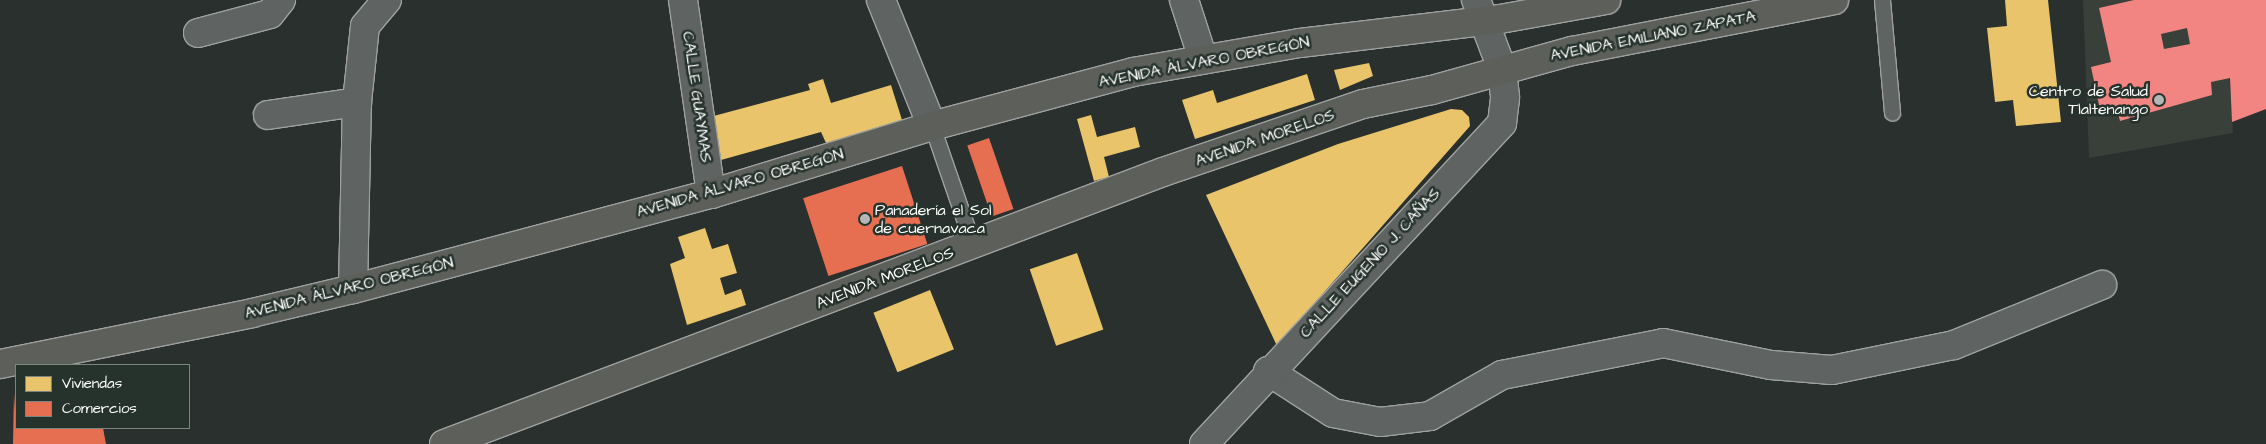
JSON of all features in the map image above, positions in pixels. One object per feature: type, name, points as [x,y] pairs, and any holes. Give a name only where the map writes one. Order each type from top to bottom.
[{"type":"main road","points":[[1480,11],[1606,0]]},
{"type":"main road","name":"AVENIDA EMILIANO ZAPATA","points":[[1502,70],[1572,51],[1834,0]]},
{"type":"main road","name":"AVENIDA ÁLVARO OBREGÓN","points":[[0,364],[252,313],[353,289],[711,194],[932,126],[1133,72],[1480,11]]},
{"type":"main road","name":"AVENIDA MORELOS","points":[[444,444],[1163,172],[1364,104],[1432,90],[1502,70]]},
{"type":"street","points":[[198,34],[270,14],[281,0]]},
{"type":"street","points":[[353,289],[357,102],[365,26],[387,0]]},
{"type":"street","name":"CALLE GUAYMAS","points":[[683,0],[711,194]]},
{"type":"street","points":[[881,0],[932,126]]},
{"type":"street","points":[[1184,0],[1203,59]]},
{"type":"street","name":"CALLE EUGENIO J. CAÑAS","points":[[1204,444],[1268,371],[1502,123],[1505,97],[1502,70],[1480,11]]},
{"type":"street","points":[[268,115],[357,102]]},
{"type":"street","points":[[1268,371],[1333,413],[1380,422],[1430,416],[1502,375],[1663,343],[1771,365],[1832,370],[1954,344],[2102,285]]},
{"type":"lane","points":[[1882,0],[1892,113]]},
{"type":"lane","points":[[932,126],[973,245]]},
{"type":"shaded area","name":"Centro de Salud Tlaltenango","points":[[2083,0],[2225,0],[2233,133],[2089,158]]},
{"type":"building: Viviendas","points":[[2005,0],[2048,0],[2061,122],[2016,126],[2013,100],[1995,102],[1987,28],[2007,26]]},
{"type":"building: Viviendas","points":[[1369,63],[1373,76],[1340,90],[1334,70]]},
{"type":"building: Viviendas","points":[[1307,74],[1315,100],[1195,139],[1182,100],[1213,90],[1217,103]]},
{"type":"building: Viviendas","points":[[823,79],[831,103],[891,85],[902,120],[826,143],[821,132],[721,160],[710,117],[810,90],[808,84]]},
{"type":"building: Viviendas","points":[[1451,109],[1462,110],[1469,117],[1470,126],[1277,346],[1206,195],[1338,144]]},
{"type":"building: Viviendas","points":[[1091,115],[1097,137],[1135,127],[1140,147],[1104,157],[1109,177],[1094,181],[1077,119]]},
{"type":"building: Viviendas","points":[[705,228],[712,249],[728,244],[737,273],[720,278],[725,295],[741,289],[746,305],[687,325],[670,264],[685,258],[678,237]]},
{"type":"building: Viviendas","points":[[1077,253],[1103,330],[1056,346],[1030,269]]},
{"type":"building: Viviendas","points":[[930,290],[954,349],[897,372],[873,313]]},
{"type":"building: Comercios","points":[[989,138],[1013,209],[992,216],[967,145]]},
{"type":"building: Comercios","name":"Panadería el Sol de cuernavaca","points":[[902,166],[927,244],[828,276],[803,198]]},
{"type":"building: Comercios","points":[[14,393],[15,429],[103,429],[106,444],[13,444]]},
{"type":"building: Salud","name":"Centro de Salud Tlaltenango","points":[[2134,0],[2266,0],[2266,109],[2232,122],[2230,78],[2211,82],[2212,95],[2120,121],[2117,109],[2101,114],[2091,67],[2111,62],[2099,8]],"holes":[[[2187,28],[2190,44],[2164,49],[2161,34]]]},
{"type":"place","name":"Centro de Salud Tlaltenango","points":[[2159,100]]},
{"type":"place","name":"Panadería el Sol de cuernavaca","points":[[865,219]]}]
